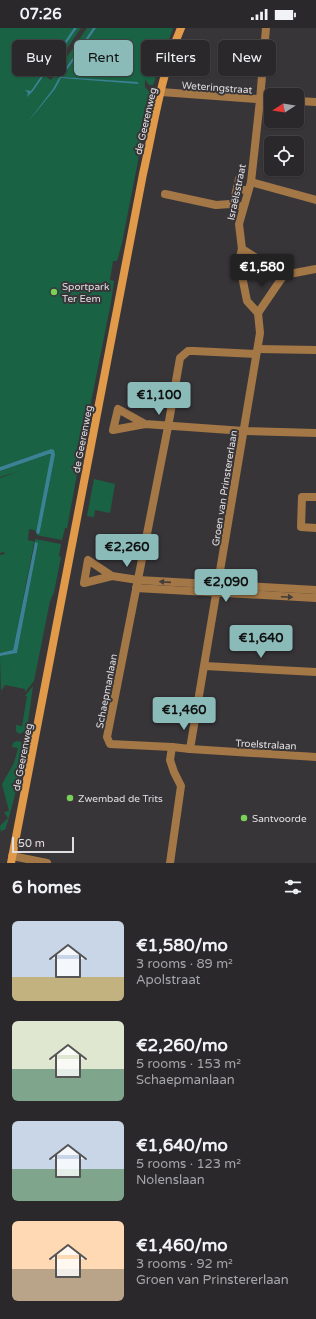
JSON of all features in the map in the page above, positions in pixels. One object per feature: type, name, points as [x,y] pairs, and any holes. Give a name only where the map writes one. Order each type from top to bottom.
[{"type":"main road","name":"de Geerenweg","points":[[11,860],[124,268],[161,92],[181,28]]},
{"type":"street","name":"Israëlsstraat","points":[[258,313],[247,301],[239,261],[242,249],[239,224],[251,182],[266,28]]},
{"type":"street","name":"Weteringstraat","points":[[161,92],[264,100]]},
{"type":"street","points":[[304,101],[316,102]]},
{"type":"street","points":[[234,200],[239,179]]},
{"type":"street","points":[[251,182],[316,200]]},
{"type":"street","points":[[237,188],[248,191]]},
{"type":"street","points":[[165,194],[216,205],[230,204],[243,206]]},
{"type":"street","points":[[242,249],[284,275],[316,269]]},
{"type":"street","points":[[284,275],[258,313],[260,333],[257,352],[316,350]]},
{"type":"street","name":"Schaepmanlaan","points":[[172,748],[110,744],[107,737],[168,427],[180,358],[188,351],[257,352]]},
{"type":"street","name":"Groen van Prinstererlaan","points":[[190,749],[257,352]]},
{"type":"street","points":[[145,424],[168,427],[244,431],[316,433]]},
{"type":"street","points":[[316,497],[302,497],[301,527],[316,528]]},
{"type":"street","points":[[112,576],[137,584],[217,589],[316,598]]},
{"type":"street","points":[[217,589],[316,590]]},
{"type":"street","points":[[205,666],[316,672]]},
{"type":"street","points":[[170,863],[181,786],[170,760],[172,748],[190,749]]},
{"type":"street","name":"Troelstralaan","points":[[190,749],[316,756]]},
{"type":"street","points":[[11,860],[47,863]]},
{"type":"green space","name":"Sportpark Ter Eem","points":[[0,28],[75,28],[66,42],[66,40],[12,40],[12,76],[48,76],[51,80],[54,76],[60,76],[57,84],[61,78],[139,83],[62,77],[66,76],[66,71],[74,60],[74,76],[133,76],[133,40],[88,40],[96,28],[173,28],[169,40],[141,40],[141,76],[156,76],[153,85],[149,85],[145,79],[145,87],[151,94],[122,243],[117,261],[113,261],[110,280],[114,281],[111,302],[85,432],[82,443],[78,443],[77,449],[81,450],[80,458],[67,528],[65,528],[62,540],[36,535],[40,531],[55,455],[51,449],[0,467]]},
{"type":"green space","name":"Sportpark Ter Eem","points":[[77,28],[81,28],[66,50],[66,44]]},
{"type":"green space","name":"Sportpark Ter Eem","points":[[87,28],[93,28],[85,40],[79,40]]},
{"type":"green space","name":"Sportpark Ter Eem","points":[[74,47],[74,56],[66,68],[66,58]]},
{"type":"green space","points":[[49,454],[52,455],[37,531],[29,529],[28,540],[35,542],[35,539],[61,544],[59,556],[61,557],[54,592],[50,601],[34,681],[25,692],[25,689],[5,685],[1,691],[0,656],[17,653],[38,543],[34,543],[13,650],[0,653],[0,555],[5,554],[4,552],[0,553],[0,478],[20,471],[0,477],[0,471]]},
{"type":"green space","points":[[94,479],[115,484],[110,513],[95,510],[94,517],[87,516]]},
{"type":"green space","points":[[33,686],[27,730],[19,734],[16,731],[16,725],[22,726],[27,696],[25,696]]},
{"type":"green space","points":[[17,741],[21,742],[22,748],[20,771],[5,830],[2,830],[1,833],[0,826],[8,818],[4,812],[9,811],[2,784],[14,763],[18,748],[12,747],[13,743]]},
{"type":"water","points":[[74,28],[77,28],[66,44],[66,40]]},
{"type":"water","points":[[93,28],[96,28],[88,40],[85,40]]},
{"type":"water","points":[[74,56],[74,60],[66,71],[66,68]]},
{"type":"water","points":[[41,76],[43,76],[27,97],[28,93],[25,90],[31,91]]},
{"type":"water","points":[[63,76],[62,77],[137,82],[139,84],[61,78],[55,89],[27,123],[53,89],[59,78]]},
{"type":"water","points":[[51,449],[54,450],[55,455],[39,534],[36,533],[51,454],[0,471],[0,467]]},
{"type":"water","points":[[35,542],[38,543],[17,653],[0,656],[0,653],[13,650]]},
{"type":"place","name":"Sportpark Ter Eem","points":[[54,292]]},
{"type":"place","name":"Zwembad de Trits","points":[[70,798]]},
{"type":"place","name":"Santvoorde","points":[[244,818]]}]
